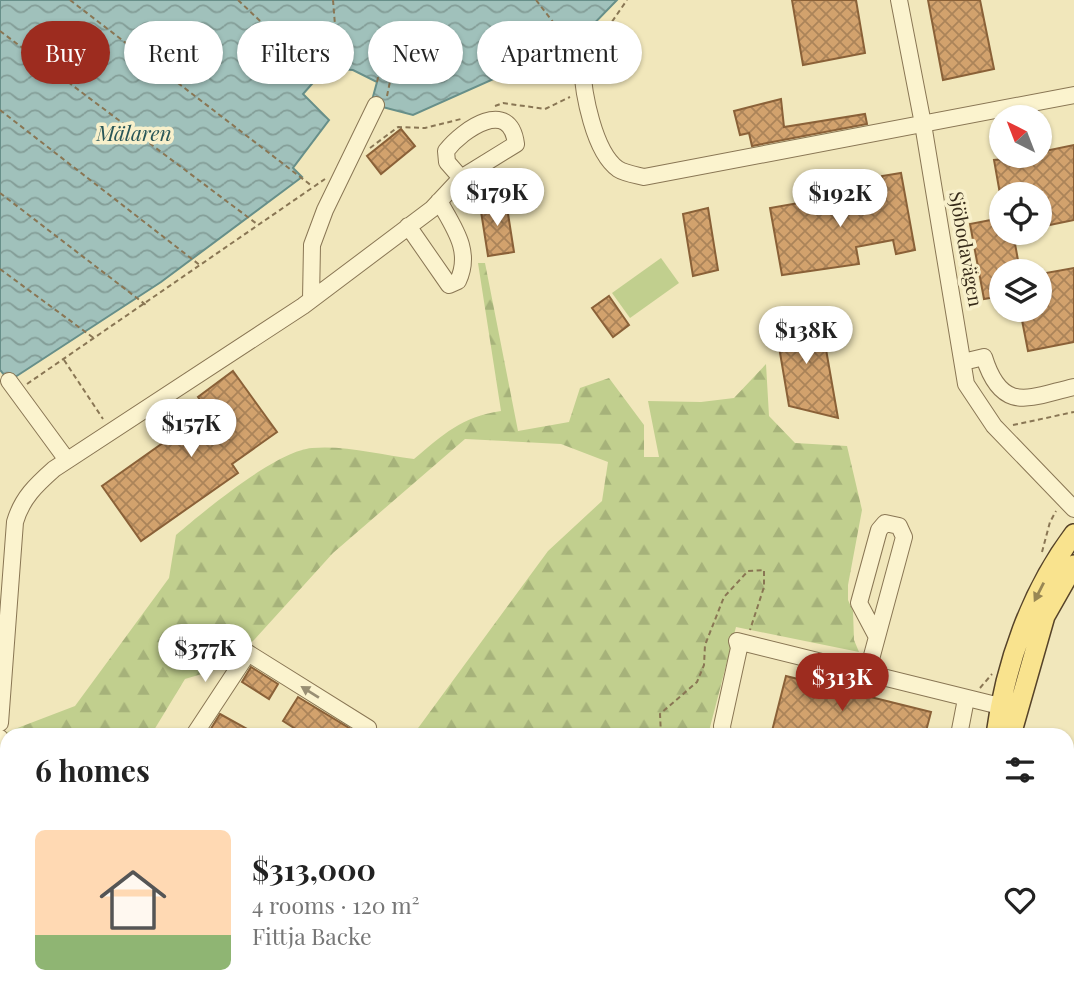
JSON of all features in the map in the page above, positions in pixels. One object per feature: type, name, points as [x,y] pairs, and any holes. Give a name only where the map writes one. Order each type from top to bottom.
[{"type":"main road","points":[[1010,728],[1009,708],[1020,636],[1038,593],[1074,534]]},
{"type":"main road","points":[[999,728],[1045,616],[1074,565]]},
{"type":"street","name":"Sjöbodavägen","points":[[899,0],[923,124],[966,384],[994,426],[1074,509]]},
{"type":"street","points":[[583,84],[603,153],[618,170],[644,177],[1074,95]]},
{"type":"street","points":[[311,300],[312,245],[325,210],[382,101]]},
{"type":"street","points":[[0,723],[15,522],[20,505],[31,490],[67,460],[311,300],[439,201],[461,178]]},
{"type":"street","points":[[408,226],[449,285],[458,281],[465,266],[460,237],[439,201]]},
{"type":"street","points":[[963,362],[984,357],[1002,390],[1017,398],[1038,398],[1074,387]]},
{"type":"street","points":[[9,382],[67,460]]},
{"type":"street","points":[[867,674],[877,637],[904,537],[899,526],[885,523],[879,530],[859,603],[877,637]]},
{"type":"street","points":[[737,641],[1009,708]]},
{"type":"street","points":[[722,728],[739,648],[737,641]]},
{"type":"street","points":[[199,728],[248,653],[362,728]]},
{"type":"street","points":[[960,728],[966,699]]},
{"type":"path","points":[[70,0],[312,186]]},
{"type":"path","points":[[238,0],[260,21]]},
{"type":"path","points":[[333,0],[335,21]]},
{"type":"path","points":[[536,0],[552,21]]},
{"type":"path","points":[[0,31],[258,225]]},
{"type":"path","points":[[382,101],[387,84]]},
{"type":"path","points":[[0,110],[201,266]]},
{"type":"path","points":[[0,193],[146,305]]},
{"type":"path","points":[[0,270],[95,339]]},
{"type":"path","points":[[64,360],[111,431]]},
{"type":"path","points":[[994,426],[1074,412]]},
{"type":"path","points":[[661,728],[660,714],[697,682],[704,665],[705,645],[724,597],[748,571],[764,570],[764,587],[752,629],[737,641]]},
{"type":"green space","points":[[661,258],[679,283],[630,318],[612,293]]},
{"type":"green space","points":[[478,263],[485,263],[518,431],[569,422],[580,388],[609,378],[644,425],[644,457],[659,457],[648,401],[701,402],[734,398],[766,364],[769,416],[795,443],[847,446],[862,510],[848,585],[848,600],[853,611],[854,640],[859,652],[736,627],[710,728],[418,728],[548,551],[602,501],[608,462],[561,444],[465,439],[333,553],[254,640],[225,667],[185,679],[155,728],[17,728],[75,706],[169,578],[176,535],[261,471],[280,459],[312,448],[350,449],[414,459],[444,434],[464,422],[501,411]]},
{"type":"water","name":"Mälaren","points":[[0,0],[617,0],[597,21],[477,21],[477,84],[482,84],[413,115],[371,104],[376,84],[463,84],[463,21],[368,21],[368,78],[354,70],[354,21],[237,21],[237,84],[312,84],[303,94],[329,120],[293,168],[302,177],[161,282],[9,381],[0,370]]},
{"type":"building","points":[[792,0],[856,0],[865,53],[803,65]]},
{"type":"building","points":[[928,0],[980,0],[994,69],[943,80]]},
{"type":"building","points":[[781,99],[784,127],[865,114],[867,124],[752,146],[749,133],[740,135],[734,111]]},
{"type":"building","points":[[401,129],[415,146],[381,174],[367,156]]},
{"type":"building","points":[[1074,145],[1074,220],[1052,225],[1052,182],[998,182],[995,168],[1052,168],[1052,150]]},
{"type":"building","points":[[901,173],[915,250],[896,254],[893,240],[856,247],[859,264],[782,275],[770,208],[833,197],[835,207],[886,198],[882,176]]},
{"type":"building","points":[[506,201],[514,252],[488,256],[480,205]]},
{"type":"building","points":[[708,208],[718,270],[693,276],[683,214]]},
{"type":"building","points":[[989,220],[989,245],[1015,245],[1018,259],[989,259],[989,298],[984,299],[970,224]]},
{"type":"building","points":[[1074,268],[1074,342],[1028,351],[1022,322],[1052,322],[1052,272]]},
{"type":"building","points":[[609,296],[629,325],[613,337],[592,308]]},
{"type":"building","points":[[820,315],[838,418],[789,406],[775,323]]},
{"type":"building","points":[[233,371],[277,432],[232,464],[238,473],[141,541],[102,486],[208,411],[198,397]]},
{"type":"building","points":[[251,667],[278,684],[269,699],[242,682]]},
{"type":"building","points":[[786,676],[931,712],[927,728],[773,728]]},
{"type":"building","points":[[298,697],[349,728],[294,728],[283,721]]},
{"type":"building","points":[[220,714],[245,728],[211,728]]}]
